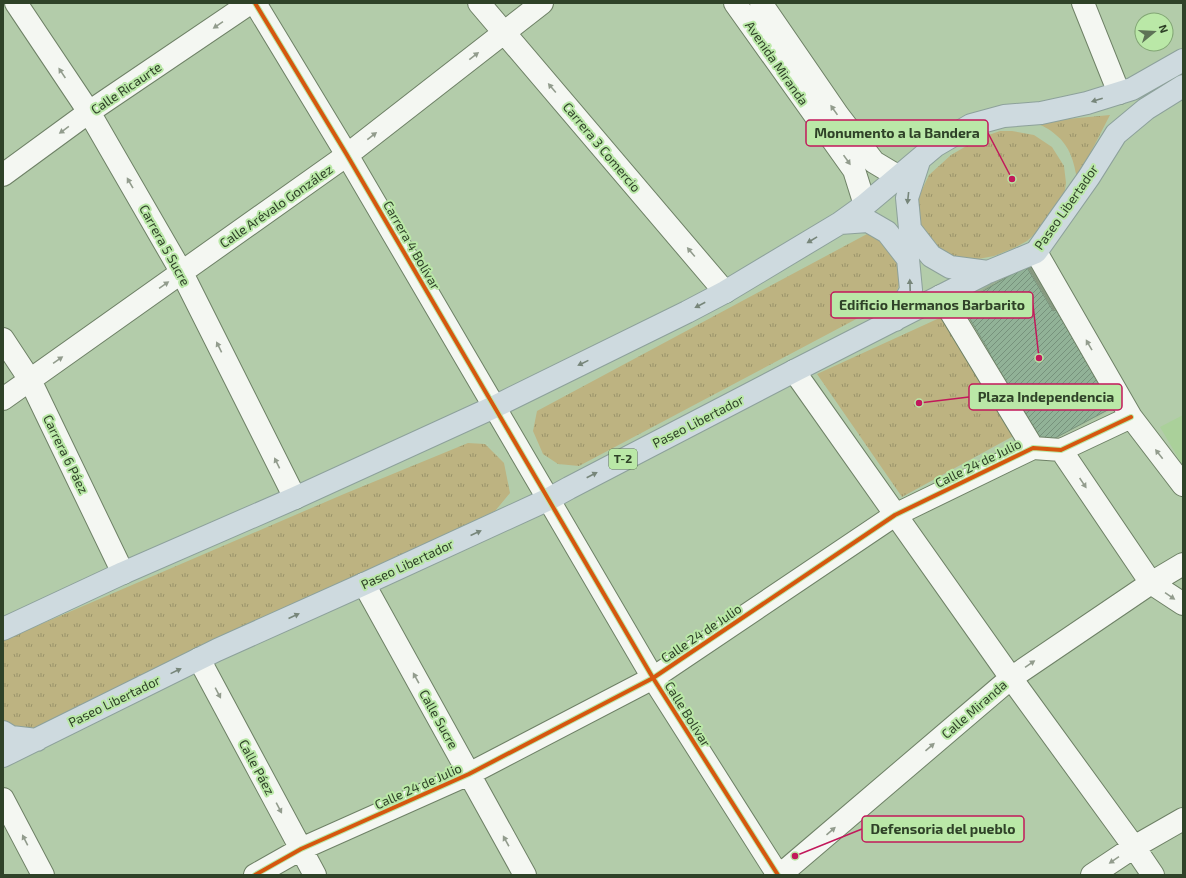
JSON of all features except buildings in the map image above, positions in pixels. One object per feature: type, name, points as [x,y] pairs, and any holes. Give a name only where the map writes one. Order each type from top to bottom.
[{"type":"highway","points":[[3,628],[123,572],[294,498],[494,407],[687,312],[725,292],[840,223],[865,205],[935,146],[971,125],[1004,116],[1041,113],[1087,103],[1125,91],[1183,60]]},
{"type":"highway","name":"Paseo Libertador","points":[[3,756],[199,659],[549,499],[988,272],[1036,252],[1089,177],[1116,134],[1146,108],[1183,86]]},
{"type":"highway","points":[[1116,134],[1125,91]]},
{"type":"highway","points":[[919,161],[907,198],[910,229],[931,256],[950,267],[988,272]]},
{"type":"highway","points":[[840,223],[868,221],[887,232],[908,259],[911,290],[895,320]]},
{"type":"highway","points":[[3,732],[11,737],[37,740]]},
{"type":"street","name":"Carrera 5 Sucre","points":[[16,3],[89,112],[182,272],[294,498]]},
{"type":"street","name":"Calle Ricaurte","points":[[3,175],[89,112],[250,3]]},
{"type":"street","name":"Carrera 4 Bolívar","points":[[255,3],[348,155],[549,499]]},
{"type":"street","name":"Carrera 3 Comercio","points":[[479,3],[725,292]]},
{"type":"street","name":"Calle Arévalo González","points":[[3,399],[348,155],[542,3]]},
{"type":"street","name":"Avenida Miranda","points":[[735,3],[854,170],[865,205]]},
{"type":"street","name":"Avenida Miranda","points":[[761,3],[838,115],[874,162],[899,177]]},
{"type":"street","points":[[1083,3],[1125,91]]},
{"type":"street","points":[[1036,252],[1131,417],[1183,485]]},
{"type":"street","points":[[941,296],[1033,448]]},
{"type":"street","name":"Carrera 6 Páez","points":[[3,339],[30,380],[123,572]]},
{"type":"street","points":[[794,371],[894,515],[1153,875]]},
{"type":"street","name":"Calle 24 de Julio","points":[[255,875],[302,850],[469,774],[653,678],[894,515],[1033,448],[1061,450],[1131,417]]},
{"type":"street","points":[[1061,450],[1151,583],[1183,604]]},
{"type":"street","name":"Calle Bolívar","points":[[549,499],[653,678],[779,875]]},
{"type":"street","name":"Calle Miranda","points":[[779,875],[1011,678],[1151,583],[1183,564]]},
{"type":"street","name":"Calle Sucre","points":[[364,584],[525,875]]},
{"type":"street","name":"Calle Páez","points":[[199,659],[315,875]]},
{"type":"street","points":[[3,799],[42,875]]},
{"type":"street","points":[[1092,875],[1134,847],[1183,819]]},
{"type":"shaded area","points":[[1183,415],[1183,466],[1160,427]]},
{"type":"green space","points":[[1110,115],[1077,179],[1073,161],[1065,144],[1051,131],[1035,122]]},
{"type":"green space","points":[[1000,131],[1012,131],[1034,135],[1052,147],[1064,166],[1066,183],[1064,196],[1048,222],[1027,241],[994,256],[973,260],[956,261],[939,252],[923,235],[917,210],[919,196],[929,175],[951,155],[980,138]]},
{"type":"green space","points":[[867,234],[884,243],[896,257],[901,280],[894,299],[579,466],[558,464],[543,454],[533,431],[537,411]]},
{"type":"green space","points":[[946,315],[1019,433],[902,497],[817,374]]},
{"type":"green space","points":[[468,443],[485,444],[504,463],[510,493],[495,511],[27,732],[3,725],[4,640],[344,494]]},
{"type":"cycle path","points":[[255,3],[347,155],[653,678],[778,875]]},
{"type":"cycle path","points":[[255,875],[301,849],[469,774],[653,678],[895,515],[1033,448],[1061,450],[1131,417]]},
{"type":"place","name":"Monumento a la Bandera","points":[[1012,179]]},
{"type":"place","name":"Edificio Hermanos Barbarito","points":[[1039,358]]},
{"type":"place","name":"Plaza Independencia","points":[[919,403]]},
{"type":"place","name":"Defensoria del pueblo","points":[[795,856]]}]
